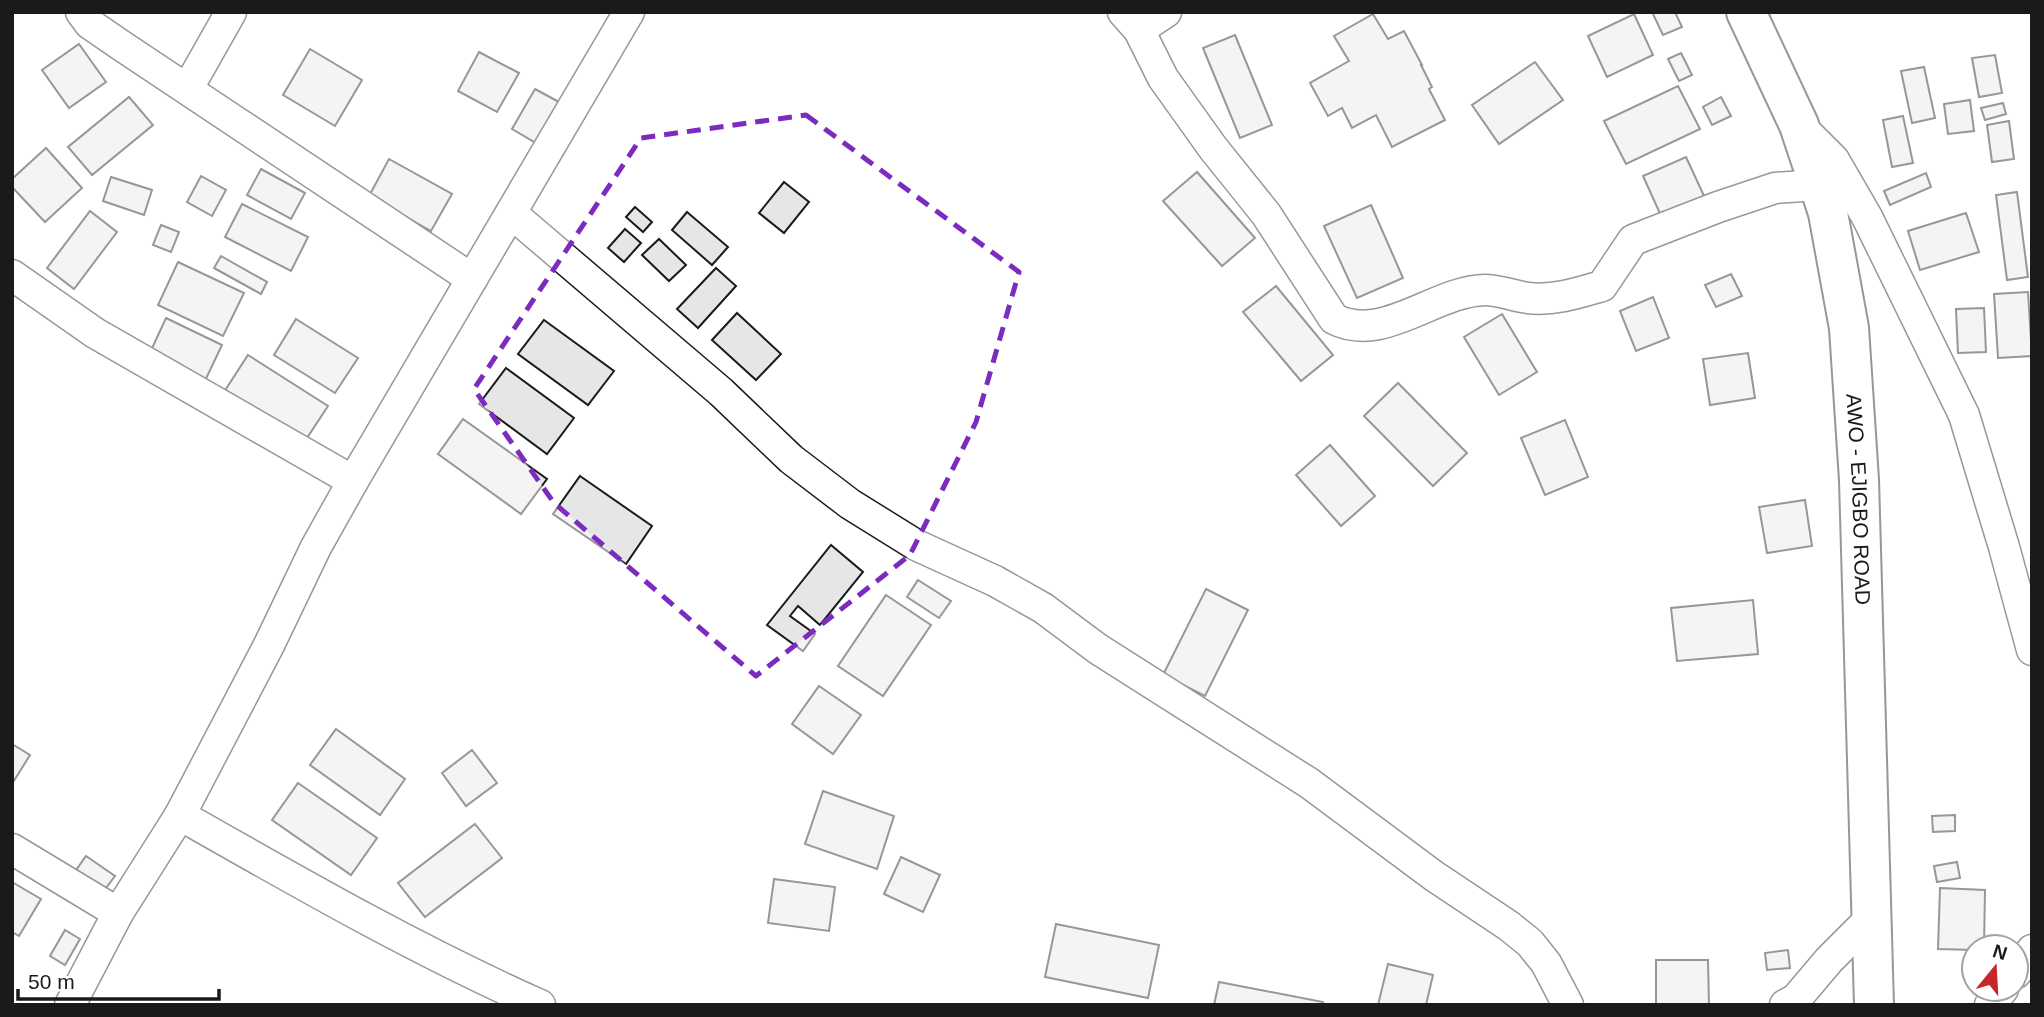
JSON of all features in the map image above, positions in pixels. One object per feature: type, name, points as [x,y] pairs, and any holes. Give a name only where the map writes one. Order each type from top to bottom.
[{"type":"main road","name":"AWO - EJIGBO ROAD","points":[[1746,12],[1799,125],[1819,185],[1828,213],[1849,328],[1859,480],[1874,1005]]},
{"type":"street","points":[[81,12],[90,24],[472,279]]},
{"type":"street","points":[[188,88],[231,12]]},
{"type":"street","points":[[70,1005],[118,913],[180,815],[352,481],[629,12]]},
{"type":"street","points":[[1166,12],[1131,21],[1163,78],[1213,148],[1266,214],[1334,319],[1347,325],[1374,326],[1448,299],[1485,290],[1530,298],[1561,298],[1602,286],[1633,240],[1775,188],[1819,185]]},
{"type":"street","points":[[1799,125],[1834,160],[1867,216],[1964,415],[2032,650]]},
{"type":"street","points":[[511,213],[721,393],[791,459],[850,503],[916,545],[995,581],[1043,608],[1098,649],[1309,783],[1530,943],[1546,963],[1568,1005]]},
{"type":"street","points":[[12,275],[95,333],[352,481]]},
{"type":"street","points":[[180,815],[490,994],[540,1005]]},
{"type":"street","points":[[12,849],[118,913]]},
{"type":"street","points":[[1785,1005],[1796,999],[1829,960],[1872,917]]},
{"type":"highlighted area","points":[[806,115],[1019,272],[976,422],[910,555],[756,676],[554,503],[474,389],[641,138]]},
{"type":"building","points":[[1652,12],[1675,12],[1682,27],[1663,35]]},
{"type":"building","points":[[1373,14],[1388,39],[1404,31],[1422,65],[1432,87],[1429,89],[1445,120],[1392,147],[1376,115],[1352,128],[1342,108],[1328,116],[1310,83],[1349,61],[1334,36]]},
{"type":"building","points":[[1634,14],[1653,55],[1607,77],[1588,36]]},
{"type":"building","points":[[1235,35],[1272,125],[1240,138],[1203,48]]},
{"type":"building","points":[[79,44],[106,82],[69,108],[42,70]]},
{"type":"building","points":[[310,49],[362,80],[335,126],[283,95]]},
{"type":"building","points":[[479,52],[519,73],[497,112],[458,91]]},
{"type":"building","points":[[1681,53],[1692,75],[1679,81],[1668,59]]},
{"type":"building","points":[[1995,55],[2002,93],[1979,97],[1972,58]]},
{"type":"building","points":[[1535,62],[1563,100],[1499,144],[1472,105]]},
{"type":"building","points":[[1924,67],[1935,118],[1912,123],[1901,71]]},
{"type":"building","points":[[1678,86],[1700,129],[1626,164],[1604,121]]},
{"type":"building","points":[[535,89],[559,102],[536,143],[512,129]]},
{"type":"building","points":[[129,97],[153,125],[92,175],[68,147]]},
{"type":"building","points":[[1721,97],[1731,116],[1712,125],[1703,107]]},
{"type":"building","points":[[1970,100],[1974,131],[1948,134],[1944,104]]},
{"type":"building","points":[[2003,103],[2006,114],[1985,120],[1981,108]]},
{"type":"building","points":[[1903,116],[1913,163],[1892,167],[1883,120]]},
{"type":"building","points":[[2009,121],[2014,159],[1992,162],[1987,125]]},
{"type":"building","points":[[46,148],[82,188],[45,222],[12,187],[12,179]]},
{"type":"building","points":[[1686,157],[1705,198],[1662,218],[1643,176]]},
{"type":"building","points":[[389,159],[452,194],[431,231],[369,196]]},
{"type":"building","points":[[261,169],[305,193],[291,219],[247,195]]},
{"type":"building","points":[[1197,172],[1255,238],[1222,266],[1163,201]]},
{"type":"building","points":[[1926,173],[1931,187],[1890,205],[1884,191]]},
{"type":"building","points":[[201,176],[226,190],[212,216],[187,202]]},
{"type":"building","points":[[111,177],[152,190],[144,215],[103,201]]},
{"type":"building","points":[[784,182],[809,202],[784,233],[759,213]]},
{"type":"building","points":[[2017,192],[2028,277],[2007,280],[1996,195]]},
{"type":"building","points":[[242,204],[308,237],[291,271],[225,237]]},
{"type":"building","points":[[1371,205],[1403,278],[1357,298],[1324,226]]},
{"type":"building","points":[[635,207],[652,222],[643,232],[626,217]]},
{"type":"building","points":[[90,211],[117,232],[74,289],[47,268]]},
{"type":"building","points":[[687,212],[728,247],[712,265],[672,230]]},
{"type":"building","points":[[1966,213],[1979,252],[1920,270],[1908,231]]},
{"type":"building","points":[[161,225],[179,232],[171,252],[153,245]]},
{"type":"building","points":[[625,229],[641,243],[624,262],[608,248]]},
{"type":"building","points":[[659,239],[686,265],[669,281],[642,255]]},
{"type":"building","points":[[221,256],[267,282],[261,294],[214,268]]},
{"type":"building","points":[[178,262],[244,293],[223,336],[158,305]]},
{"type":"building","points":[[716,268],[736,286],[698,328],[677,309]]},
{"type":"building","points":[[1731,274],[1742,296],[1716,307],[1705,285]]},
{"type":"building","points":[[1276,286],[1333,355],[1301,381],[1243,312]]},
{"type":"building","points":[[2028,292],[2032,356],[1998,358],[1994,294]]},
{"type":"building","points":[[1653,297],[1669,338],[1636,351],[1620,311]]},
{"type":"building","points":[[1984,308],[1986,352],[1958,353],[1956,309]]},
{"type":"building","points":[[737,313],[781,354],[756,380],[712,340]]},
{"type":"building","points":[[1502,314],[1537,372],[1499,395],[1464,337]]},
{"type":"building","points":[[166,318],[222,345],[203,385],[147,359]]},
{"type":"building","points":[[296,319],[358,358],[335,393],[274,355]]},
{"type":"building","points":[[544,320],[614,371],[588,405],[518,354]]},
{"type":"building","points":[[1748,353],[1755,398],[1710,405],[1703,359]]},
{"type":"building","points":[[248,355],[328,406],[303,444],[224,392]]},
{"type":"building","points":[[506,368],[574,418],[547,454],[479,404]]},
{"type":"building","points":[[1398,383],[1467,453],[1433,486],[1364,416]]},
{"type":"building","points":[[463,419],[547,479],[521,514],[438,454]]},
{"type":"building","points":[[1565,420],[1588,477],[1545,495],[1521,438]]},
{"type":"building","points":[[1330,445],[1375,496],[1341,526],[1296,475]]},
{"type":"building","points":[[580,476],[652,526],[626,564],[553,514]]},
{"type":"building","points":[[1805,500],[1812,546],[1767,553],[1759,507]]},
{"type":"building","points":[[831,545],[863,572],[820,625],[798,606],[790,616],[815,634],[803,651],[767,625]]},
{"type":"building","points":[[918,580],[951,601],[939,618],[907,597]]},
{"type":"building","points":[[1206,589],[1248,610],[1205,696],[1163,675]]},
{"type":"building","points":[[886,595],[931,625],[883,696],[838,666]]},
{"type":"building","points":[[1753,600],[1758,654],[1677,661],[1671,608]]},
{"type":"building","points":[[819,686],[861,715],[833,754],[792,724]]},
{"type":"building","points":[[336,729],[405,779],[380,815],[310,765]]},
{"type":"building","points":[[12,744],[30,755],[12,784]]},
{"type":"building","points":[[472,750],[497,783],[466,806],[442,773]]},
{"type":"building","points":[[298,783],[377,838],[351,875],[272,820]]},
{"type":"building","points":[[823,791],[894,816],[877,869],[805,844]]},
{"type":"building","points":[[1955,815],[1955,831],[1933,832],[1932,816]]},
{"type":"building","points":[[475,824],[502,858],[425,917],[398,883]]},
{"type":"building","points":[[86,856],[115,876],[100,896],[72,876]]},
{"type":"building","points":[[901,857],[940,875],[923,912],[884,894]]},
{"type":"building","points":[[1957,862],[1960,878],[1937,882],[1934,866]]},
{"type":"building","points":[[774,879],[835,887],[829,931],[768,923]]},
{"type":"building","points":[[12,882],[41,899],[19,936],[12,932]]},
{"type":"building","points":[[1940,888],[1985,890],[1984,933],[1960,933],[1960,950],[1938,949]]},
{"type":"building","points":[[1056,924],[1159,945],[1148,998],[1045,977]]},
{"type":"building","points":[[65,930],[80,939],[65,965],[50,956]]},
{"type":"building","points":[[1788,950],[1790,968],[1767,970],[1765,953]]},
{"type":"building","points":[[1656,960],[1708,960],[1709,1005],[1656,1005]]},
{"type":"building","points":[[1388,964],[1433,975],[1426,1005],[1378,1005]]},
{"type":"building","points":[[1219,982],[1323,1002],[1323,1005],[1214,1005]]}]
